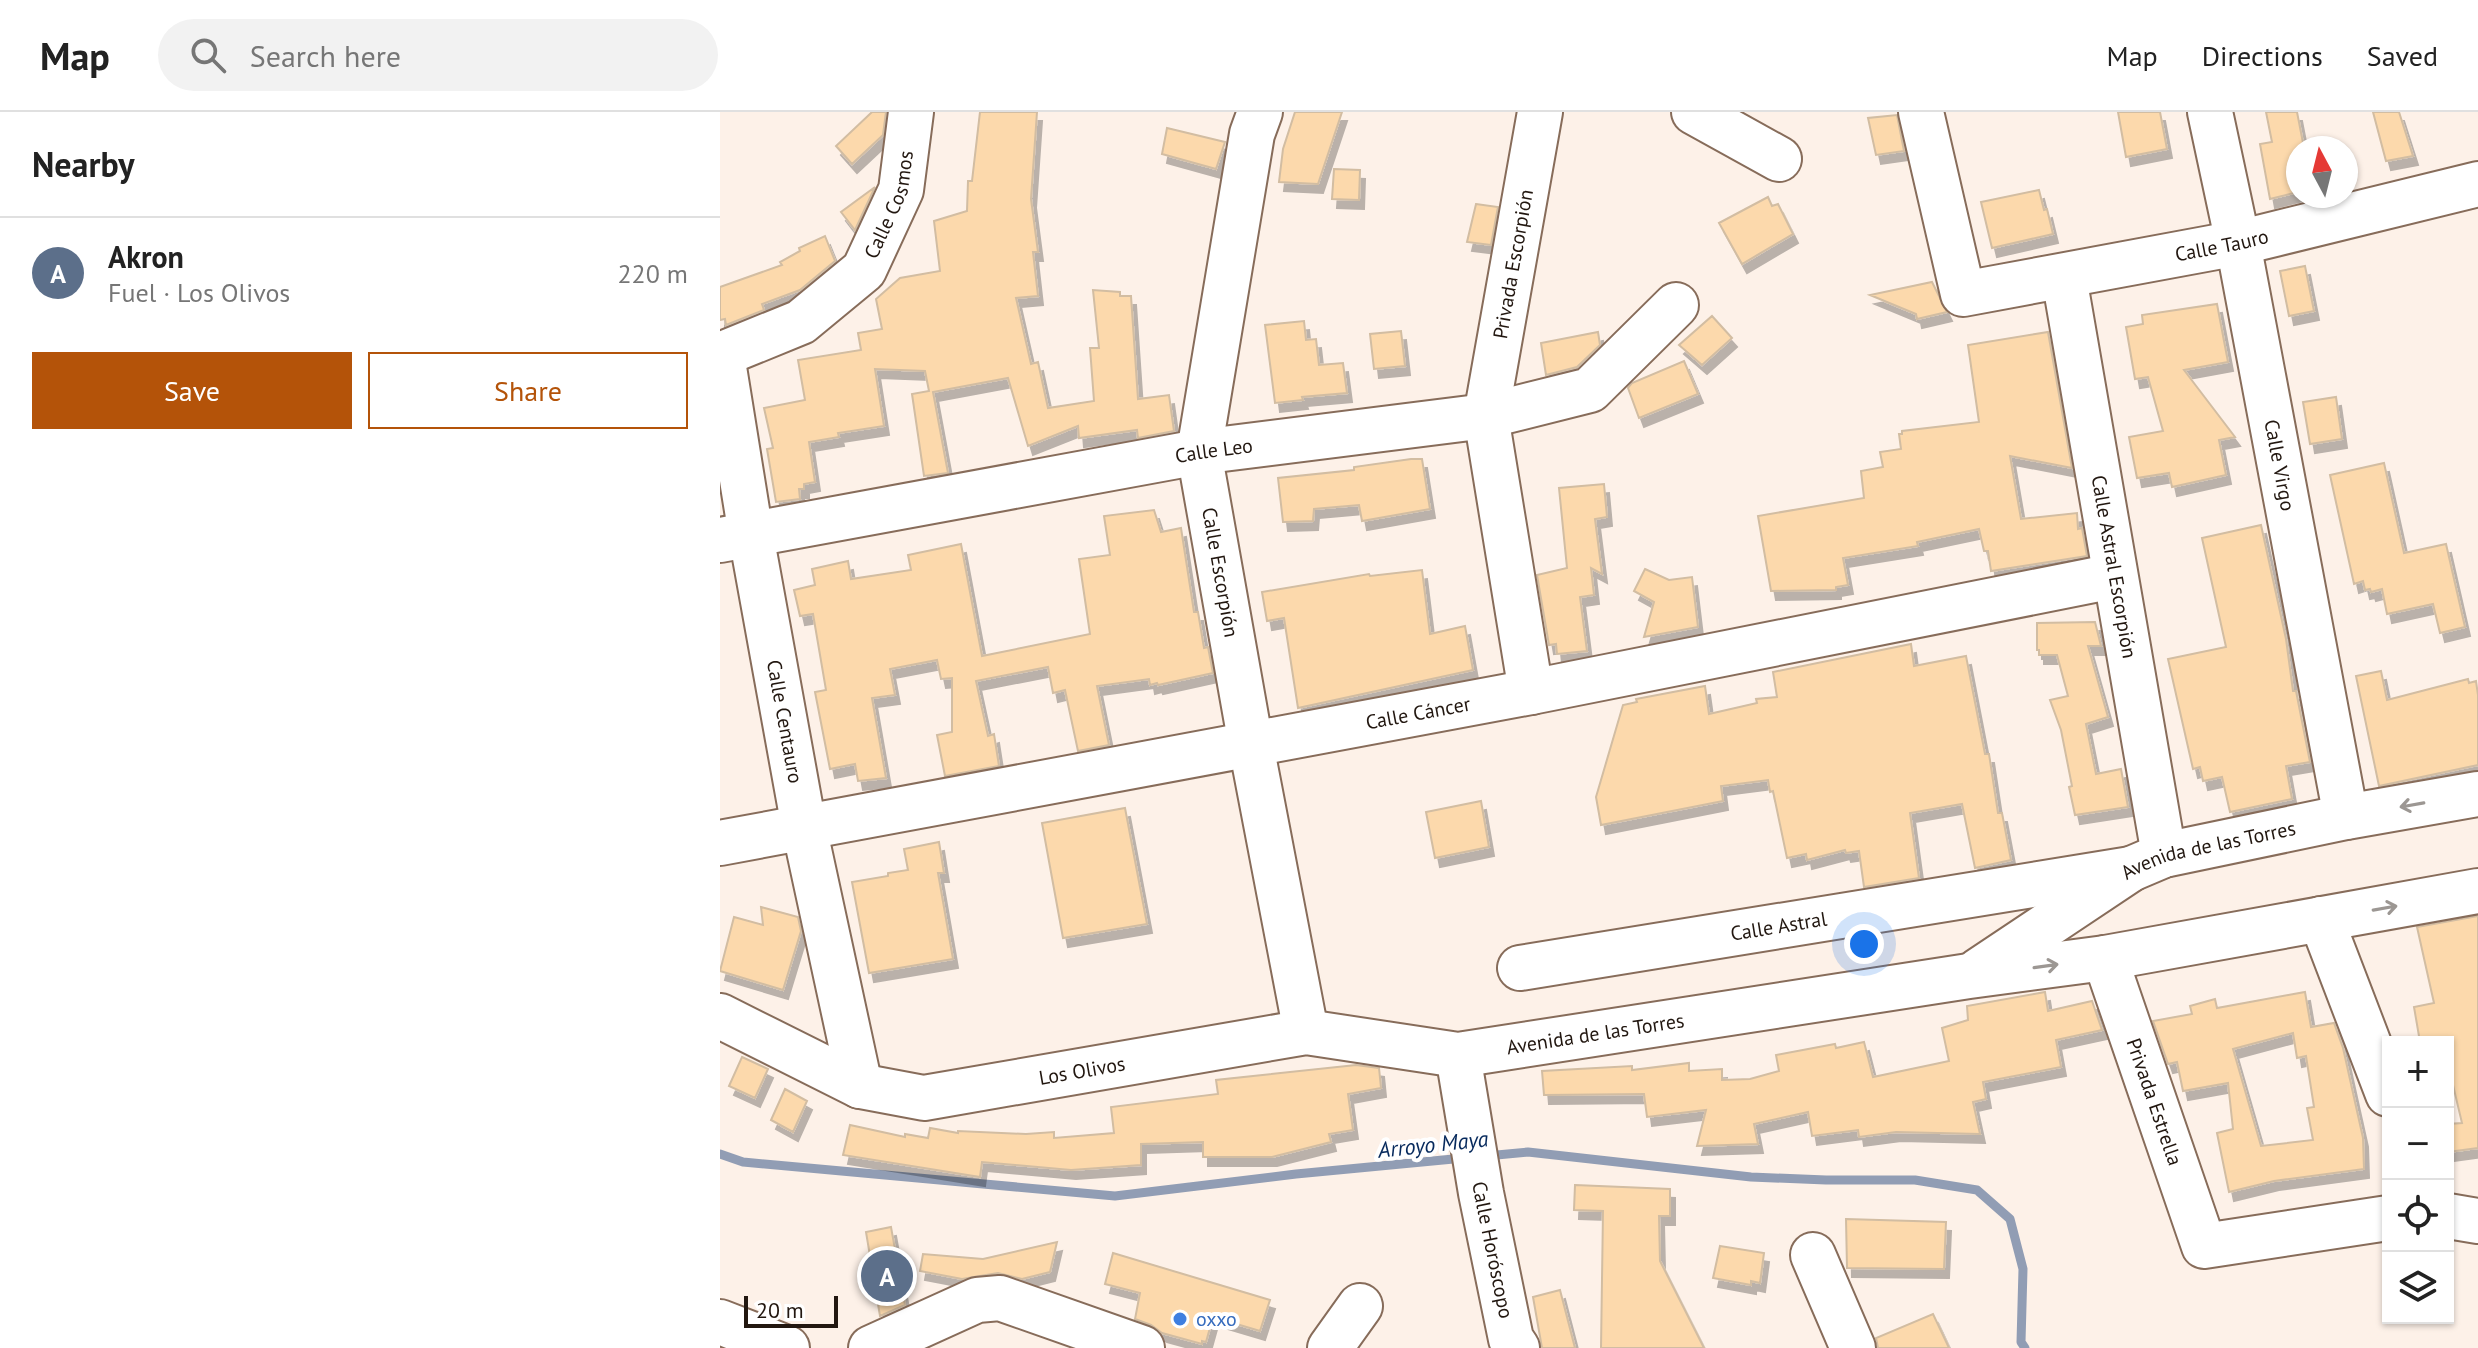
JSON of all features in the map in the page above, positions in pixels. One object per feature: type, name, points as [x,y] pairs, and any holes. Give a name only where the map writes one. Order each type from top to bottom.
[{"type":"main road","name":"Calle Cosmos","points":[[721,355],[801,322],[864,270],[901,190],[911,112]]},
{"type":"main road","name":"Privada Escorpión","points":[[1486,416],[1540,112]]},
{"type":"main road","points":[[1694,112],[1779,159]]},
{"type":"main road","name":"Calle Tauro","points":[[1921,112],[1963,294],[2238,243],[2478,184]]},
{"type":"main road","name":"Calle Virgo","points":[[2210,112],[2238,243],[2346,817]]},
{"type":"main road","name":"Calle Escorpión","points":[[1256,123],[1199,452],[1306,1032]]},
{"type":"main road","name":"Calle Astral Escorpión","points":[[2064,277],[2114,576],[2148,862]]},
{"type":"main road","name":"Calle Leo","points":[[736,537],[1199,452],[1486,416],[1590,390],[1676,305]]},
{"type":"main road","name":"Calle Centauro","points":[[721,355],[736,537],[804,827],[860,1086]]},
{"type":"main road","points":[[1486,416],[1531,692]]},
{"type":"main road","name":"Calle Cáncer","points":[[720,843],[1531,692],[2114,576]]},
{"type":"main road","name":"Avenida de las Torres","points":[[1969,976],[2148,862],[2346,817],[2478,794]]},
{"type":"main road","name":"Calle Astral","points":[[1520,968],[2148,862]]},
{"type":"main road","name":"Avenida de las Torres","points":[[1458,1055],[2105,958],[2478,891]]},
{"type":"main road","points":[[2321,919],[2382,1078]]},
{"type":"main road","name":"Privada Estrella","points":[[2105,958],[2204,1246],[2382,1219]]},
{"type":"main road","name":"Los Olivos","points":[[720,1016],[860,1086],[924,1098],[1306,1032],[1458,1055]]},
{"type":"main road","name":"Calle Horóscopo","points":[[1458,1055],[1481,1193],[1511,1339],[1517,1348]]},
{"type":"main road","points":[[2454,1217],[2478,1221]]},
{"type":"main road","points":[[1813,1255],[1853,1348]]},
{"type":"main road","points":[[871,1348],[977,1300],[1000,1298],[1142,1348]]},
{"type":"main road","points":[[1330,1348],[1360,1306]]},
{"type":"main road","points":[[720,1322],[787,1348]]},
{"type":"building","points":[[872,112],[886,112],[883,135],[852,164],[836,146]]},
{"type":"building","points":[[980,112],[1037,112],[1031,199],[1038,252],[1033,252],[1038,296],[1016,298],[1031,364],[1038,362],[1048,408],[1094,401],[1090,348],[1099,348],[1093,290],[1120,292],[1120,296],[1131,296],[1138,399],[1169,395],[1174,431],[1138,438],[1137,430],[1079,438],[1078,426],[1028,446],[1008,378],[933,392],[948,473],[924,476],[912,394],[929,391],[925,371],[875,369],[884,426],[838,433],[839,437],[809,442],[815,482],[804,484],[804,489],[799,489],[800,499],[776,502],[767,449],[773,448],[764,408],[805,400],[798,360],[861,350],[858,333],[882,329],[876,299],[900,278],[940,271],[934,221],[967,211],[968,181],[972,181]]},
{"type":"building","points":[[1295,112],[1342,112],[1318,184],[1279,182],[1283,149]]},
{"type":"building","points":[[2118,112],[2160,112],[2167,149],[2126,157]]},
{"type":"building","points":[[2266,112],[2297,112],[2302,136],[2286,136],[2286,195],[2270,199],[2260,144],[2272,142]]},
{"type":"building","points":[[2373,112],[2399,112],[2413,156],[2386,161]]},
{"type":"building","points":[[1897,115],[1904,151],[1876,155],[1868,118]]},
{"type":"building","points":[[1167,128],[1225,142],[1216,169],[1162,154]]},
{"type":"building","points":[[1334,169],[1360,170],[1359,200],[1332,199]]},
{"type":"building","points":[[875,187],[855,230],[841,212]]},
{"type":"building","points":[[2039,190],[2053,234],[1992,248],[1981,202]]},
{"type":"building","points":[[1768,197],[1772,206],[1778,204],[1793,234],[1742,264],[1719,223]]},
{"type":"building","points":[[1476,204],[1498,207],[1491,245],[1467,242]]},
{"type":"building","points":[[825,236],[835,261],[800,290],[762,304],[764,310],[726,325],[725,319],[720,320],[720,287],[782,265],[780,262],[800,251],[799,248]]},
{"type":"building","points":[[2305,266],[2314,311],[2289,316],[2280,271]]},
{"type":"building","points":[[1932,282],[1947,312],[1917,319],[1916,314],[1870,295]]},
{"type":"building","points":[[2217,304],[2228,362],[2184,370],[2235,437],[2219,440],[2226,475],[2172,487],[2169,473],[2137,478],[2129,437],[2163,431],[2148,377],[2135,379],[2126,327],[2143,324],[2142,315]]},
{"type":"building","points":[[1712,316],[1732,338],[1702,365],[1679,345]]},
{"type":"building","points":[[1304,321],[1306,340],[1316,339],[1319,365],[1343,363],[1347,393],[1275,403],[1265,325]]},
{"type":"building","points":[[1401,331],[1405,366],[1374,369],[1370,334]]},
{"type":"building","points":[[1598,332],[1600,345],[1577,367],[1546,375],[1541,343]]},
{"type":"building","points":[[2048,332],[2072,468],[2010,456],[2021,519],[2077,513],[2078,529],[2082,528],[2087,556],[1991,571],[1988,551],[1984,551],[1979,529],[1917,542],[1918,546],[1843,558],[1848,585],[1836,587],[1836,590],[1771,591],[1758,516],[1864,498],[1861,471],[1883,467],[1880,452],[1901,449],[1899,434],[1902,431],[1979,422],[1968,345]]},
{"type":"building","points":[[1684,361],[1698,394],[1639,418],[1628,388],[1632,383]]},
{"type":"building","points":[[2336,397],[2342,439],[2310,444],[2303,402]]},
{"type":"building","points":[[1422,459],[1430,509],[1362,521],[1359,505],[1314,509],[1313,521],[1283,522],[1278,478],[1354,470],[1354,467]]},
{"type":"building","points":[[2384,463],[2404,553],[2446,544],[2465,627],[2440,633],[2433,604],[2387,614],[2382,589],[2371,592],[2370,589],[2365,590],[2363,581],[2354,584],[2330,475]]},
{"type":"building","points":[[1604,484],[1607,517],[1595,519],[1602,574],[1591,568],[1594,595],[1580,597],[1587,651],[1557,654],[1556,644],[1549,645],[1537,575],[1567,568],[1559,488]]},
{"type":"building","points":[[1154,510],[1161,532],[1181,528],[1194,612],[1198,612],[1204,648],[1208,647],[1213,673],[1158,685],[1150,685],[1149,679],[1097,686],[1109,745],[1078,751],[1065,690],[1053,693],[1048,667],[976,681],[988,736],[994,734],[999,766],[945,776],[937,735],[952,732],[952,678],[941,679],[937,660],[890,669],[895,695],[872,698],[886,778],[858,781],[855,764],[830,769],[815,692],[826,690],[813,614],[800,616],[794,590],[815,585],[812,569],[848,561],[851,579],[911,570],[908,555],[961,544],[982,656],[1090,634],[1079,559],[1110,555],[1104,516]]},
{"type":"building","points":[[2261,525],[2310,762],[2286,766],[2292,799],[2230,812],[2222,777],[2203,781],[2200,767],[2193,769],[2168,659],[2226,647],[2202,538]]},
{"type":"building","points":[[1645,569],[1669,580],[1692,577],[1698,627],[1644,637],[1654,602],[1634,591]]},
{"type":"building","points":[[1422,570],[1430,634],[1465,626],[1473,670],[1298,708],[1284,618],[1267,621],[1262,592],[1369,574]]},
{"type":"building","points":[[2095,622],[2101,646],[2088,646],[2108,717],[2086,724],[2096,774],[2121,769],[2128,807],[2075,815],[2061,730],[2050,700],[2068,696],[2057,655],[2039,655],[2037,623]]},
{"type":"building","points":[[1911,644],[1914,666],[1966,656],[1985,754],[1989,754],[1998,813],[2002,813],[2011,860],[1975,868],[1962,804],[1910,813],[1919,878],[1864,887],[1859,851],[1846,853],[1845,850],[1807,860],[1806,854],[1787,858],[1768,780],[1721,786],[1723,801],[1601,825],[1596,797],[1623,705],[1637,702],[1636,699],[1705,686],[1709,714],[1757,703],[1756,699],[1777,697],[1773,672]]},
{"type":"building","points":[[2381,671],[2387,700],[2468,679],[2469,683],[2476,681],[2478,765],[2379,786],[2356,676]]},
{"type":"building","points":[[1481,801],[1489,847],[1435,858],[1426,812]]},
{"type":"building","points":[[1125,808],[1147,924],[1063,938],[1042,823]]},
{"type":"building","points":[[939,842],[944,873],[938,873],[953,959],[869,973],[852,882],[908,870],[904,849]]},
{"type":"building","points":[[761,907],[798,917],[801,931],[783,990],[720,971],[734,917],[763,925]]},
{"type":"building","points":[[2478,916],[2478,1148],[2454,1151],[2454,1124],[2462,1123],[2454,1089],[2454,1036],[2419,1036],[2414,1007],[2434,1003],[2417,927]]},
{"type":"building","points":[[2045,992],[2048,1011],[2092,1001],[2102,1030],[2056,1040],[2061,1067],[1983,1082],[1986,1099],[1973,1102],[1980,1134],[1896,1132],[1859,1137],[1858,1130],[1812,1136],[1808,1112],[1754,1124],[1758,1144],[1697,1146],[1706,1110],[1647,1117],[1644,1094],[1544,1095],[1542,1071],[1632,1066],[1632,1070],[1689,1063],[1689,1071],[1722,1069],[1722,1080],[1750,1079],[1779,1071],[1776,1055],[1864,1042],[1873,1077],[1949,1061],[1942,1028],[1968,1020],[1967,1006]]},
{"type":"building","points":[[2305,992],[2311,1027],[2334,1023],[2343,1048],[2363,1138],[2364,1169],[2274,1181],[2229,1192],[2217,1133],[2233,1129],[2228,1083],[2183,1091],[2177,1062],[2168,1064],[2153,1021],[2192,1014],[2190,1006],[2215,999],[2217,1008]],"holes":[[[2293,1033],[2297,1058],[2306,1056],[2314,1107],[2307,1108],[2313,1140],[2261,1146],[2233,1049]]]},
{"type":"building","points":[[742,1057],[768,1069],[755,1098],[729,1086]]},
{"type":"building","points":[[1356,1065],[1379,1068],[1381,1088],[1348,1094],[1353,1130],[1329,1134],[1331,1142],[1272,1157],[1203,1157],[1203,1142],[1141,1144],[1141,1165],[1071,1170],[982,1162],[980,1177],[843,1155],[850,1125],[905,1137],[905,1134],[928,1138],[930,1128],[958,1133],[1054,1132],[1054,1138],[1114,1133],[1111,1107],[1218,1094],[1216,1080]]},
{"type":"building","points":[[785,1089],[807,1101],[793,1132],[771,1120]]},
{"type":"building","points":[[1575,1185],[1670,1189],[1670,1216],[1659,1216],[1660,1261],[1704,1348],[1601,1348],[1603,1211],[1574,1210]]},
{"type":"building","points":[[1846,1219],[1946,1222],[1944,1269],[1847,1268]]},
{"type":"building","points":[[891,1227],[905,1305],[880,1316],[866,1232]]},
{"type":"building","points":[[1057,1242],[1050,1272],[1022,1279],[998,1273],[962,1279],[920,1271],[923,1254],[983,1259]]},
{"type":"building","points":[[1720,1246],[1764,1253],[1760,1283],[1751,1281],[1751,1285],[1713,1278]]},
{"type":"building","points":[[1113,1253],[1270,1300],[1260,1331],[1213,1317],[1206,1342],[1202,1341],[1202,1344],[1162,1333],[1135,1319],[1140,1293],[1105,1284]]},
{"type":"building","points":[[1560,1290],[1575,1348],[1542,1348],[1533,1297]]},
{"type":"building","points":[[1933,1314],[1949,1348],[1878,1348],[1876,1338]]},
{"type":"waterway","name":"Arroyo Maya","points":[[1486,1156],[1528,1152],[1751,1177],[1915,1180],[1977,1190],[2010,1219],[2023,1269],[2021,1342],[2025,1348]]},
{"type":"waterway","name":"Arroyo Maya","points":[[720,1154],[743,1162],[1115,1196],[1464,1158]]},
{"type":"place","name":"Akron","points":[[887,1276]]},
{"type":"place","name":"oxxo","points":[[1180,1319]]}]
